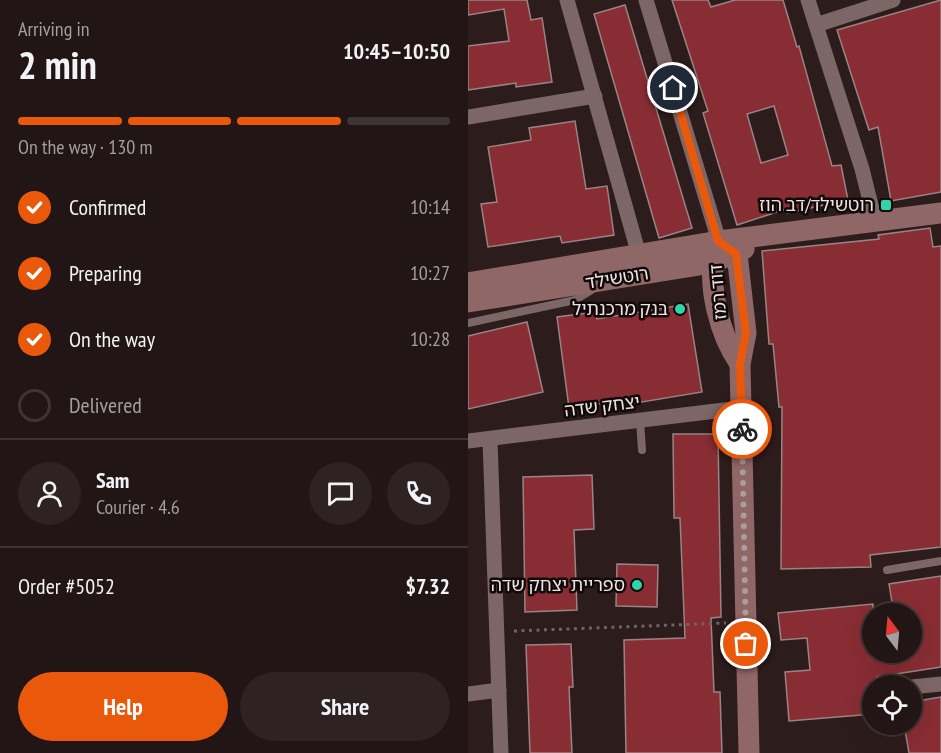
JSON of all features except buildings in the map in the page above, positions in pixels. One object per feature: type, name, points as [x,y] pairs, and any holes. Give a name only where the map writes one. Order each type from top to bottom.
[{"type":"main road","name":"רוטשילד","points":[[468,282],[718,241],[941,213]]},
{"type":"main road","name":"רוטשילד","points":[[468,302],[712,262],[736,254],[758,237]]},
{"type":"main road","name":"דוד רמז","points":[[740,364],[726,343],[721,328],[712,262],[718,241],[736,254],[746,333],[740,364],[750,753]]},
{"type":"street","points":[[567,0],[639,255]]},
{"type":"street","points":[[646,0],[718,241]]},
{"type":"street","points":[[808,0],[862,169],[875,221]]},
{"type":"street","points":[[816,25],[893,0]]},
{"type":"street","points":[[468,117],[595,96]]},
{"type":"street","name":"יצחק שדה","points":[[468,441],[741,408]]},
{"type":"street","points":[[490,440],[501,753]]},
{"type":"street","points":[[922,686],[941,684]]},
{"type":"street","points":[[468,694],[499,690]]},
{"type":"lane","points":[[468,323],[575,300],[607,280]]},
{"type":"lane","points":[[640,420],[642,450]]},
{"type":"lane","points":[[887,570],[941,561]]},
{"type":"path","points":[[497,631],[746,622]]},
{"type":"way so far","points":[[742,429],[746,644]]},
{"type":"place","name":"רוטשילד/דב הוז","points":[[886,205]]},
{"type":"place","name":"בנק מרכנתיל","points":[[680,309]]},
{"type":"place","name":"ספריית יצחק שדה","points":[[637,585]]},
{"type":"route","points":[[673,88],[718,241],[736,254],[746,333],[740,364],[742,429]]}]
